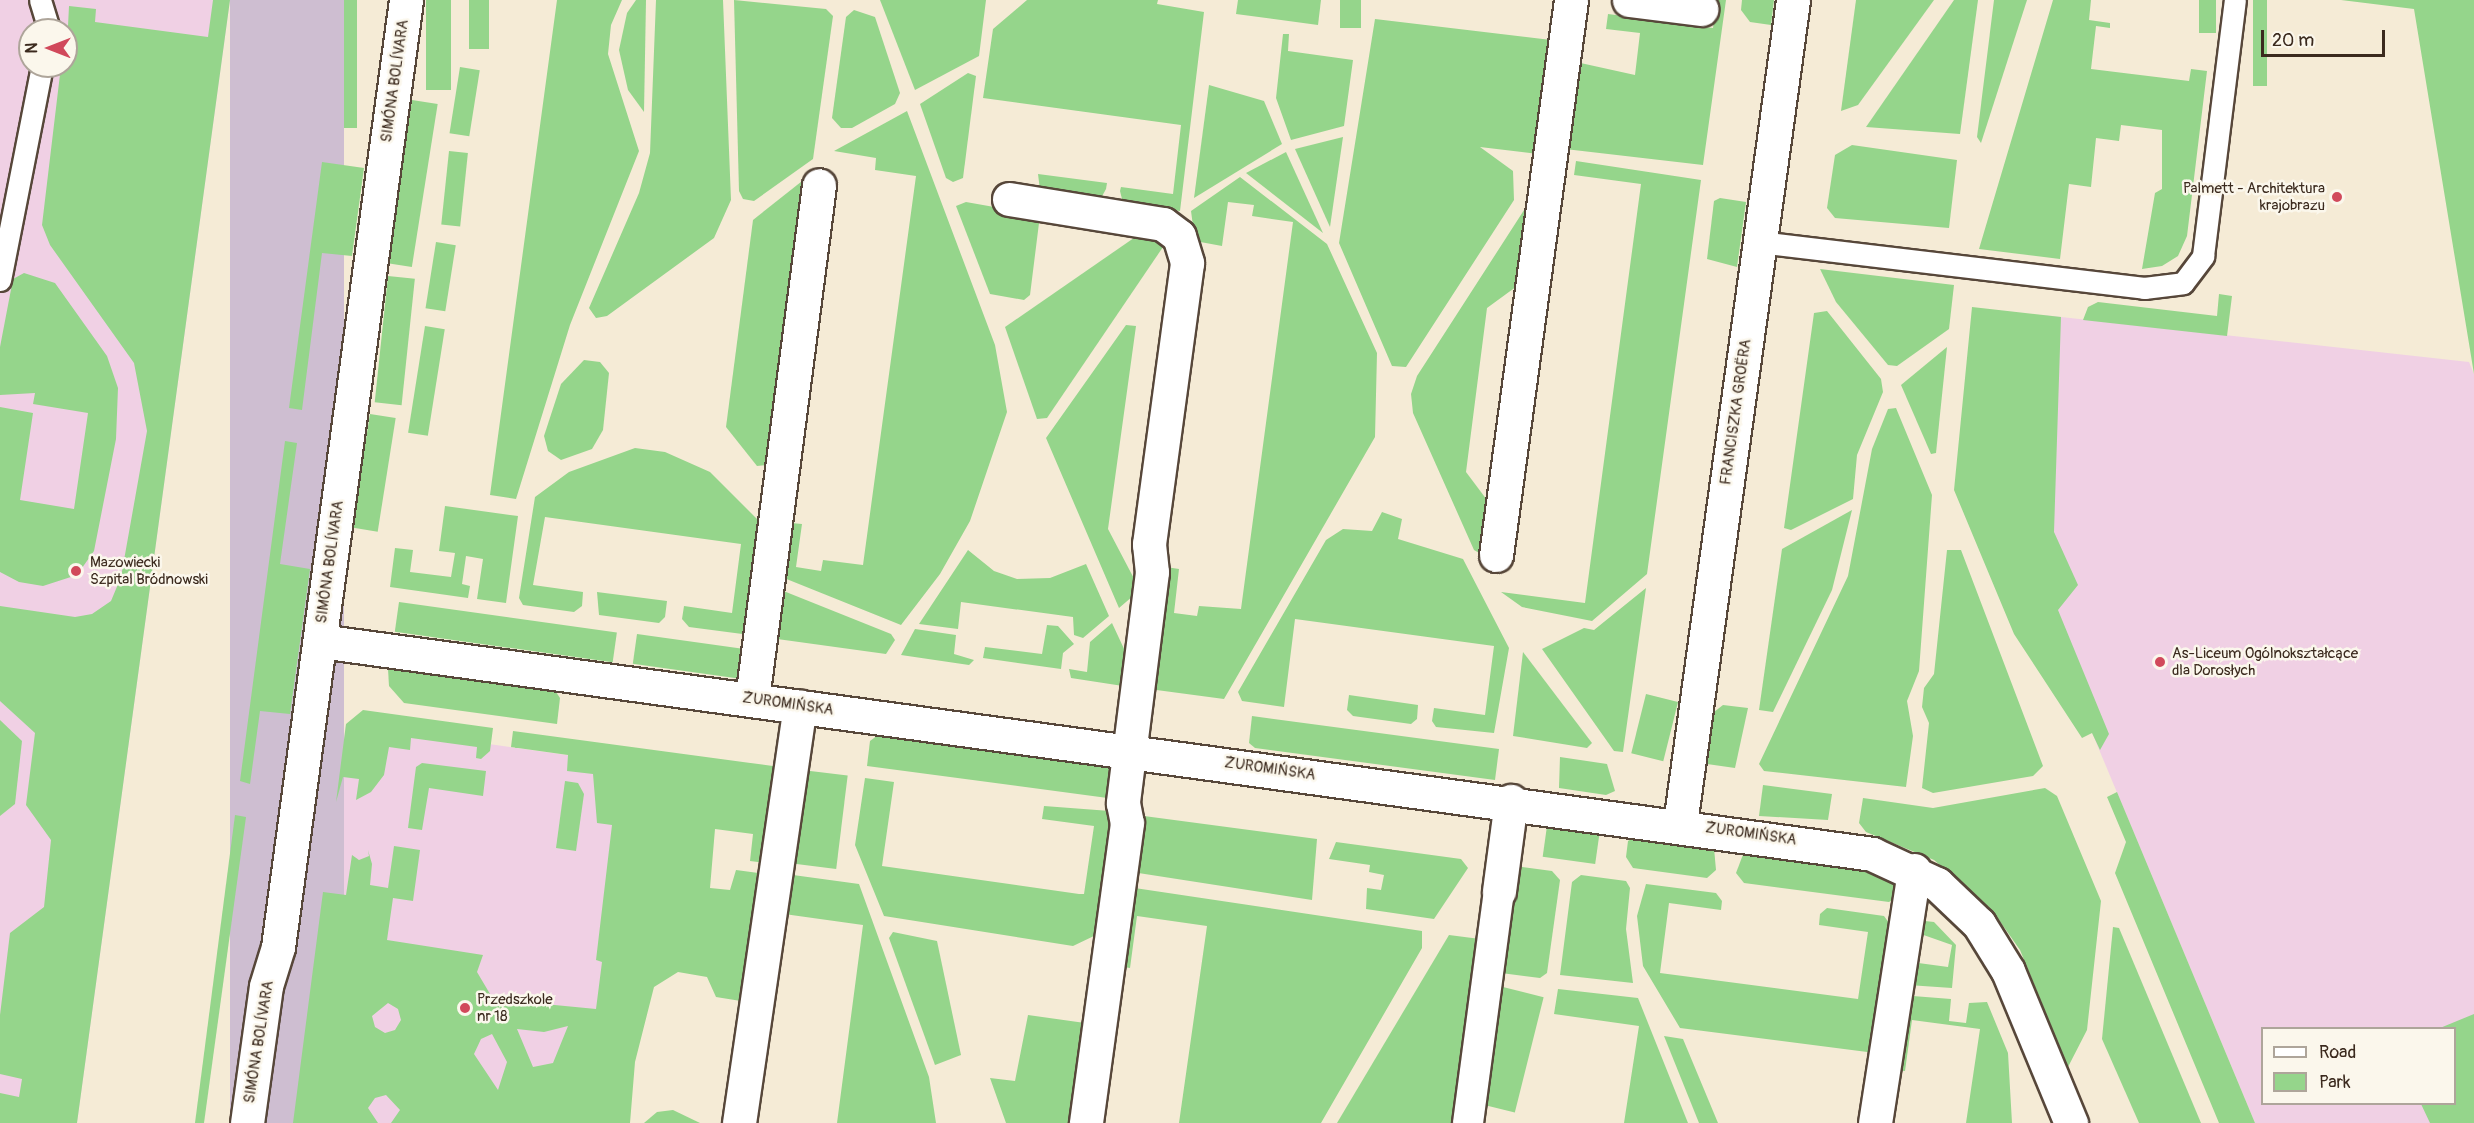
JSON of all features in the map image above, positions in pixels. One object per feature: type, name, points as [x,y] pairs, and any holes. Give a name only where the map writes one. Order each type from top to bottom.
[{"type":"street","name":"SIMÓNA BOLÍVARA","points":[[247,1123],[266,986],[278,947],[405,0]]},
{"type":"street","points":[[1496,555],[1570,0]]},
{"type":"street","points":[[1629,0],[1701,9]]},
{"type":"street","name":"FRANCISZKA GROËRA","points":[[1680,824],[1792,0]]},
{"type":"street","points":[[752,699],[819,185]]},
{"type":"street","points":[[1009,199],[1158,222],[1177,234],[1185,250],[1187,269],[1149,544],[1152,572],[1123,803],[1127,823],[1086,1123]]},
{"type":"street","name":"ŻUROMIŃSKA","points":[[320,641],[1842,846],[1914,870],[1969,912],[1998,952],[2071,1123]]},
{"type":"street","points":[[739,1123],[800,706]]},
{"type":"street","points":[[1468,1123],[1511,801]]},
{"type":"street","points":[[1875,1123],[1914,870]]},
{"type":"lane","points":[[40,0],[45,18]]},
{"type":"lane","points":[[1760,242],[2144,288],[2183,283],[2203,256],[2235,0]]},
{"type":"lane","points":[[0,280],[40,78]]},
{"type":"shaded area","name":"Mazowiecki Szpital Bródnowski","points":[[0,0],[230,0],[77,1123],[0,1123]]},
{"type":"shaded area","points":[[230,0],[344,0],[344,1123],[230,1123]]},
{"type":"shaded area","points":[[2043,315],[2469,362],[2474,374],[2474,1123],[2255,1123],[2012,541]]},
{"type":"shaded area","name":"Przedszkole nr 18","points":[[346,724],[654,767],[604,1123],[290,1123]]},
{"type":"green space","points":[[213,0],[230,0],[77,1123],[0,1123],[0,1093],[19,1097],[22,1079],[0,1074],[0,1015],[10,933],[44,907],[51,840],[26,805],[35,733],[0,701],[0,606],[75,617],[92,614],[111,601],[121,577],[147,431],[134,363],[50,245],[42,225],[60,78],[78,78],[78,18],[68,18],[69,6],[96,9],[95,22],[208,37]]},
{"type":"green space","points":[[344,0],[357,0],[357,128],[344,128]]},
{"type":"green space","points":[[426,0],[451,0],[451,90],[426,90]]},
{"type":"green space","points":[[469,0],[489,0],[489,49],[469,49]]},
{"type":"green space","points":[[557,0],[622,0],[611,25],[608,54],[639,151],[570,325],[516,499],[490,495]]},
{"type":"green space","points":[[636,0],[646,0],[644,112],[628,90],[619,50],[627,13]]},
{"type":"green space","points":[[656,0],[723,0],[731,200],[714,238],[607,316],[596,318],[589,308],[639,193],[650,153]]},
{"type":"green space","points":[[734,0],[826,9],[833,16],[813,159],[754,201],[743,199],[739,191]]},
{"type":"green space","points":[[880,0],[986,0],[979,56],[915,90]]},
{"type":"green space","points":[[1027,0],[1158,0],[1157,4],[1204,12],[1180,211],[1123,203],[1120,191],[1121,187],[1173,194],[1181,125],[983,98],[993,29]]},
{"type":"green space","points":[[1238,0],[1321,0],[1318,25],[1236,14]]},
{"type":"green space","points":[[1340,0],[1361,0],[1361,28],[1340,28]]},
{"type":"green space","points":[[1717,0],[1726,0],[1703,165],[1565,149],[1576,62],[1635,75],[1640,33],[1606,29],[1608,14],[1713,28]]},
{"type":"green space","points":[[1742,0],[1774,0],[1771,25],[1750,22],[1741,10]]},
{"type":"green space","points":[[1856,0],[1934,0],[1858,105],[1841,111]]},
{"type":"green space","points":[[1954,0],[1978,0],[1960,134],[1866,127]]},
{"type":"green space","points":[[1994,0],[2027,0],[1981,143],[1977,137]]},
{"type":"green space","points":[[2053,0],[2091,0],[2089,20],[2110,23],[2110,28],[2096,26],[2091,69],[2189,81],[2191,69],[2207,71],[2187,236],[2178,256],[2162,266],[2142,269],[2155,193],[2162,189],[2162,130],[2121,125],[2119,141],[2096,138],[2091,187],[2069,184],[2060,259],[1979,249]]},
{"type":"green space","points":[[2199,0],[2216,0],[2216,33],[2199,33]]},
{"type":"green space","points":[[2253,0],[2267,0],[2267,86],[2253,86]]},
{"type":"green space","points":[[2341,0],[2474,0],[2474,374],[2414,9]]},
{"type":"green space","points":[[854,10],[875,17],[900,93],[895,104],[852,128],[841,128],[832,118],[846,17]]},
{"type":"green space","points":[[1375,19],[1551,40],[1538,154],[1480,147],[1513,171],[1514,200],[1406,367],[1392,366],[1339,243]]},
{"type":"green space","points":[[1283,34],[1289,34],[1288,51],[1353,60],[1344,126],[1291,140],[1276,98]]},
{"type":"green space","points":[[460,67],[480,70],[469,136],[450,133]]},
{"type":"green space","points":[[968,73],[976,76],[963,178],[953,182],[946,178],[920,104]]},
{"type":"green space","points":[[1209,85],[1264,101],[1282,144],[1194,198]]},
{"type":"green space","points":[[412,100],[438,104],[412,267],[386,263]]},
{"type":"green space","points":[[907,111],[995,345],[1007,412],[970,521],[940,574],[901,625],[784,578],[791,523],[802,524],[796,567],[821,571],[823,560],[863,565],[916,176],[875,170],[876,158],[834,151]]},
{"type":"green space","points":[[1343,137],[1330,227],[1295,149]]},
{"type":"green space","points":[[1852,145],[1957,160],[1949,228],[1835,218],[1827,208],[1835,155]]},
{"type":"green space","points":[[449,151],[468,153],[460,227],[441,225]]},
{"type":"green space","points":[[1286,152],[1323,233],[1246,173]]},
{"type":"green space","points":[[1576,161],[1701,180],[1647,574],[1592,621],[1522,607],[1501,592],[1585,603],[1641,184],[1574,175]]},
{"type":"green space","points":[[322,162],[364,168],[352,256],[322,253],[302,410],[289,408]]},
{"type":"green space","points":[[811,174],[768,465],[757,466],[726,427],[753,220]]},
{"type":"green space","points":[[1038,174],[1107,183],[1106,189],[1100,200],[1040,190]]},
{"type":"green space","points":[[1240,177],[1327,244],[1377,353],[1375,437],[1224,699],[1149,689],[1166,567],[1179,569],[1174,613],[1197,616],[1199,606],[1241,609],[1293,222],[1252,216],[1254,205],[1228,202],[1222,246],[1195,241],[1191,211]]},
{"type":"green space","points":[[1720,198],[1746,202],[1737,267],[1707,259],[1714,201]]},
{"type":"green space","points":[[966,202],[1040,215],[1030,295],[1024,300],[990,294],[956,206]]},
{"type":"green space","points":[[1526,207],[1524,281],[1487,308],[1466,472],[1493,508],[1481,554],[1474,550],[1413,413],[1411,394],[1417,376]]},
{"type":"green space","points":[[1144,231],[1165,244],[1047,418],[1037,419],[1005,327]]},
{"type":"green space","points":[[436,242],[456,245],[445,311],[426,308]]},
{"type":"green space","points":[[1820,269],[1954,285],[1949,329],[1897,366],[1888,365],[1836,302]]},
{"type":"green space","points":[[24,273],[55,283],[107,356],[118,388],[116,439],[94,551],[77,575],[43,586],[19,582],[0,572],[0,407],[33,413],[20,500],[74,509],[88,413],[33,404],[35,393],[0,395],[0,347],[13,279]]},
{"type":"green space","points":[[388,276],[415,279],[402,405],[375,402]]},
{"type":"green space","points":[[2219,294],[2232,296],[2227,336],[2083,320],[2088,307],[2098,302],[2217,316]]},
{"type":"green space","points":[[1972,307],[2061,317],[2054,532],[2078,585],[2058,610],[2109,734],[2100,750],[2092,733],[2082,738],[2014,634],[1954,490]]},
{"type":"green space","points":[[1827,311],[1881,379],[1883,392],[1857,455],[1853,499],[1791,530],[1784,528],[1814,313]]},
{"type":"green space","points":[[1126,325],[1136,326],[1108,529],[1140,590],[1119,608],[1046,438]]},
{"type":"green space","points":[[425,326],[445,329],[428,436],[408,433]]},
{"type":"green space","points":[[1947,347],[1936,453],[1931,454],[1901,385]]},
{"type":"green space","points":[[584,360],[600,362],[609,373],[603,430],[592,449],[561,460],[548,451],[544,436],[561,384]]},
{"type":"green space","points":[[1896,408],[1932,495],[1919,671],[1907,701],[1913,736],[1906,787],[1764,771],[1759,764],[1848,576],[1872,449],[1888,409]]},
{"type":"green space","points":[[370,414],[396,418],[378,532],[352,528]]},
{"type":"green space","points":[[285,441],[297,443],[280,564],[310,569],[290,714],[260,711],[250,784],[240,781]]},
{"type":"green space","points":[[635,448],[665,452],[710,472],[765,527],[750,635],[689,627],[682,619],[684,606],[732,613],[741,544],[545,517],[533,585],[583,592],[582,606],[574,612],[523,605],[519,598],[535,497],[569,472]]},
{"type":"green space","points":[[445,506],[518,516],[506,603],[477,599],[483,559],[466,556],[462,584],[470,586],[468,598],[390,587],[395,548],[413,550],[410,572],[451,577],[455,553],[439,551]]},
{"type":"green space","points":[[1852,510],[1832,590],[1773,712],[1759,710],[1782,549]]},
{"type":"green space","points":[[1382,512],[1402,519],[1398,539],[1463,559],[1509,648],[1494,733],[1436,727],[1432,721],[1434,708],[1485,715],[1494,646],[1295,619],[1284,707],[1242,701],[1238,692],[1326,540],[1343,529],[1372,531]]},
{"type":"green space","points":[[968,550],[994,571],[1017,579],[1050,578],[1086,564],[1109,616],[1083,638],[1074,635],[1073,617],[961,602],[958,629],[919,624]]},
{"type":"green space","points":[[1947,550],[1961,550],[2043,766],[2033,776],[1933,793],[1922,788],[1929,723],[1922,707],[1924,688],[1934,674]]},
{"type":"green space","points":[[776,588],[891,634],[895,640],[886,654],[770,638]]},
{"type":"green space","points":[[1646,588],[1623,752],[1614,751],[1542,649],[1584,628],[1594,630]]},
{"type":"green space","points":[[597,592],[667,601],[665,617],[659,623],[599,615]]},
{"type":"green space","points":[[399,602],[617,633],[613,662],[395,632]]},
{"type":"green space","points":[[1112,623],[1132,666],[1123,686],[1071,678],[1069,669],[1087,672],[1090,642]]},
{"type":"green space","points":[[1047,625],[1058,626],[1074,644],[1063,653],[1061,669],[983,658],[985,647],[1042,654]]},
{"type":"green space","points":[[915,629],[956,635],[954,654],[974,660],[969,665],[901,655]]},
{"type":"green space","points":[[637,634],[748,650],[744,679],[633,664]]},
{"type":"green space","points":[[1523,652],[1592,743],[1587,748],[1513,736]]},
{"type":"green space","points":[[388,669],[556,692],[560,698],[557,724],[404,703],[389,686]]},
{"type":"green space","points":[[1646,694],[1678,702],[1663,761],[1631,753]]},
{"type":"green space","points":[[1349,695],[1418,705],[1417,719],[1411,724],[1353,716],[1347,710]]},
{"type":"green space","points":[[1723,705],[1748,708],[1735,768],[1707,764],[1714,712]]},
{"type":"green space","points":[[363,710],[493,728],[490,751],[481,759],[476,758],[477,747],[411,738],[410,750],[389,747],[384,775],[371,792],[356,800],[359,779],[343,777],[336,802],[346,724]]},
{"type":"green space","points":[[1252,716],[1499,749],[1495,780],[1255,748],[1249,743]]},
{"type":"green space","points":[[0,720],[22,741],[15,804],[0,816]]},
{"type":"green space","points":[[513,731],[780,767],[766,863],[750,861],[753,834],[715,829],[710,888],[730,890],[736,870],[765,874],[747,1002],[716,997],[707,977],[678,972],[654,987],[635,1062],[630,1123],[391,1123],[400,1110],[386,1095],[375,1098],[368,1108],[378,1123],[293,1123],[323,892],[346,895],[352,855],[359,860],[369,856],[368,850],[372,864],[370,885],[388,888],[394,846],[420,850],[413,901],[393,898],[387,940],[483,955],[477,972],[493,999],[596,1009],[602,962],[596,960],[612,825],[597,823],[593,774],[567,771],[568,755],[511,747]],"holes":[[[388,1003],[398,1009],[401,1020],[395,1030],[385,1033],[375,1027],[372,1016]],[[568,1026],[553,1063],[533,1067],[517,1029],[544,1032]],[[492,1034],[507,1062],[498,1090],[474,1054],[481,1039]]]},
{"type":"green space","points":[[878,735],[1117,768],[1115,799],[867,766],[870,741]]},
{"type":"green space","points":[[1560,757],[1607,764],[1615,791],[1606,795],[1559,788]]},
{"type":"green space","points":[[422,763],[486,771],[483,796],[429,788],[422,830],[408,828],[416,767]]},
{"type":"green space","points":[[802,770],[848,776],[836,869],[791,863]]},
{"type":"green space","points":[[865,778],[894,782],[882,866],[1079,894],[1084,894],[1094,826],[1042,819],[1044,806],[1110,811],[1119,825],[1096,935],[1073,946],[884,916],[855,845]]},
{"type":"green space","points":[[565,781],[578,783],[584,794],[576,851],[556,848]]},
{"type":"green space","points":[[1763,785],[1832,794],[1828,820],[1759,816]]},
{"type":"green space","points":[[2045,788],[2057,796],[2101,901],[2087,1030],[2068,1067],[2020,950],[1992,910],[1934,860],[1866,832],[1859,823],[1863,798],[1933,808]]},
{"type":"green space","points":[[2117,792],[2255,1123],[2219,1123],[2115,873],[2126,842],[2107,797]]},
{"type":"green space","points":[[235,815],[246,817],[204,1123],[195,1123]]},
{"type":"green space","points":[[1144,816],[1317,839],[1312,900],[1132,872],[1134,825]]},
{"type":"green space","points":[[1547,826],[1599,833],[1595,864],[1543,857]]},
{"type":"green space","points":[[1635,837],[1714,848],[1716,870],[1707,878],[1633,868],[1626,857],[1628,841]]},
{"type":"green space","points":[[1336,842],[1461,859],[1468,868],[1434,919],[1366,909],[1367,888],[1381,890],[1384,875],[1369,872],[1370,865],[1329,859]]},
{"type":"green space","points":[[1744,852],[1857,869],[1895,883],[1900,895],[1889,902],[1744,883],[1736,873]]},
{"type":"green space","points":[[1522,867],[1552,871],[1560,880],[1547,973],[1540,978],[1501,973],[1514,874]]},
{"type":"green space","points":[[793,875],[859,884],[929,1077],[936,1123],[837,1123],[863,925],[777,913],[781,880]]},
{"type":"green space","points":[[1581,875],[1626,881],[1630,888],[1626,929],[1633,983],[1560,975],[1572,882]]},
{"type":"green space","points":[[1646,884],[1716,893],[1722,901],[1721,910],[1669,903],[1660,973],[1858,999],[1868,932],[1819,925],[1820,914],[1827,908],[1884,916],[1892,927],[1875,1053],[1680,1028],[1643,966],[1637,916]]},
{"type":"green space","points":[[1128,887],[1422,931],[1422,948],[1321,1123],[1179,1123],[1207,926],[1137,916],[1130,968],[1118,966]]},
{"type":"green space","points":[[1916,920],[1934,922],[1956,945],[1952,988],[1908,985],[1911,962],[1948,967],[1952,945],[1915,932]]},
{"type":"green space","points":[[2113,927],[2119,928],[2201,1123],[2139,1123],[2102,1039]]},
{"type":"green space","points":[[893,932],[937,941],[961,1055],[935,1065],[889,938]]},
{"type":"green space","points":[[1449,935],[1480,939],[1455,1123],[1337,1123]]},
{"type":"green space","points":[[1499,986],[1544,997],[1515,1113],[1470,1101]]},
{"type":"green space","points":[[1558,989],[1638,998],[1688,1123],[1624,1123],[1639,1026],[1554,1014]]},
{"type":"green space","points":[[1900,995],[1951,999],[1949,1021],[1966,1023],[1969,1003],[1987,1002],[2008,1053],[2012,1123],[1966,1123],[1980,1029],[1912,1020],[1905,1071],[1895,1070]]},
{"type":"green space","points":[[2474,1014],[2474,1123],[2430,1123],[2421,1105],[2456,1105],[2456,1027],[2442,1027]]},
{"type":"green space","points":[[1028,1015],[1092,1024],[1078,1123],[1006,1123],[990,1078],[1015,1081]]},
{"type":"green space","points":[[1664,1036],[1683,1039],[1718,1123],[1699,1123]]},
{"type":"green space","points":[[673,1110],[700,1123],[644,1123],[657,1112]]},
{"type":"place","name":"Palmett - Architektura krajobrazu","points":[[2337,197]]},
{"type":"place","name":"Mazowiecki Szpital Bródnowski","points":[[76,571]]},
{"type":"place","name":"As-Liceum Ogólnokształcące dla Dorosłych","points":[[2160,662]]},
{"type":"place","name":"Przedszkole nr 18","points":[[465,1008]]}]
